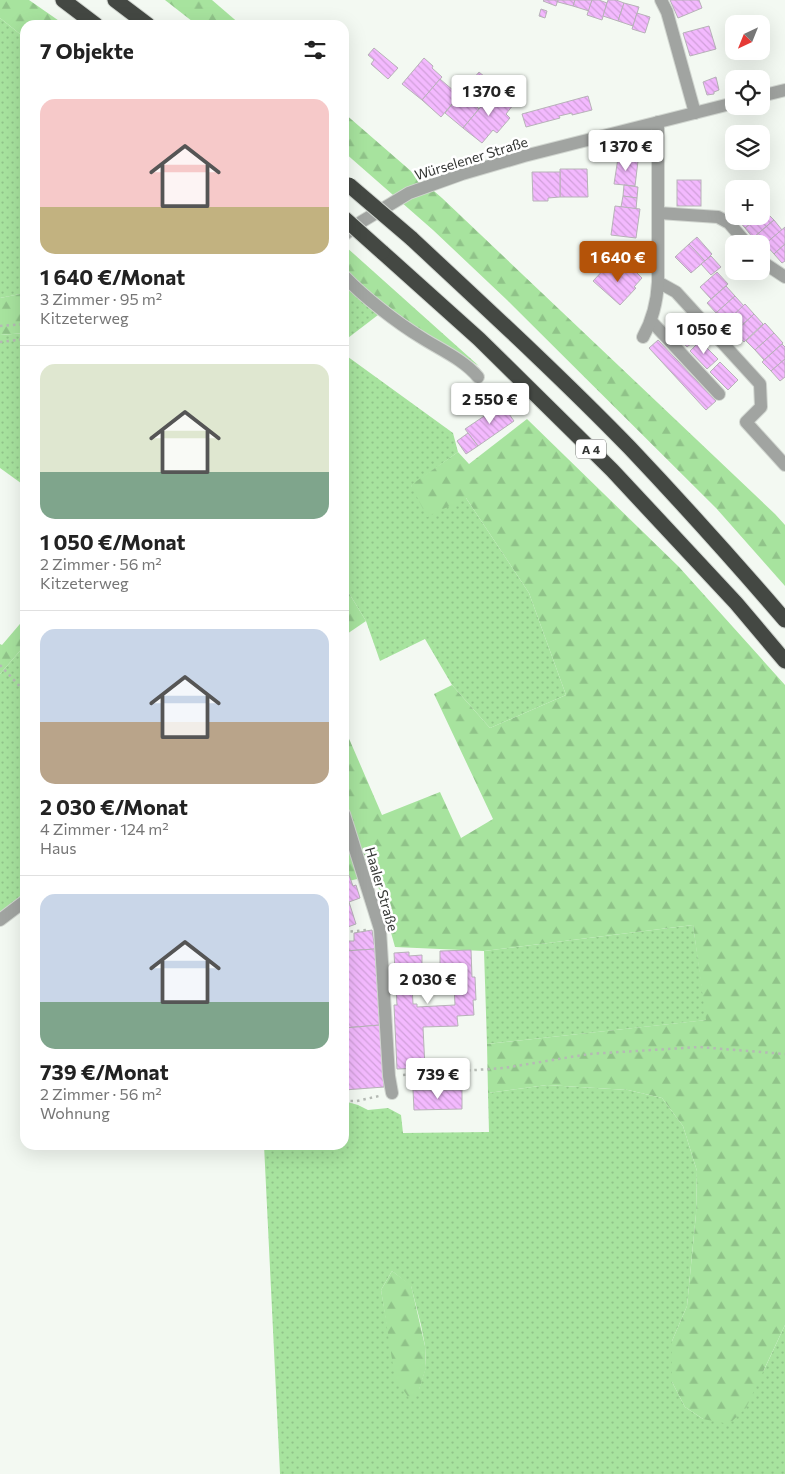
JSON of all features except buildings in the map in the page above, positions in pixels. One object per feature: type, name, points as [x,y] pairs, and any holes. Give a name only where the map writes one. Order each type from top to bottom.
[{"type":"highway","points":[[63,0],[89,20]]},
{"type":"highway","points":[[115,0],[141,20]]},
{"type":"highway","name":"A 4","points":[[349,186],[411,238],[501,321],[630,448],[785,620]]},
{"type":"highway","name":"A 4","points":[[349,222],[479,339],[612,470],[736,603],[785,661]]},
{"type":"street","points":[[661,0],[667,12],[695,113]]},
{"type":"street","points":[[770,94],[785,90]]},
{"type":"street","name":"Würselener Straße","points":[[349,231],[409,193],[462,174],[524,156],[725,105]]},
{"type":"street","points":[[643,338],[652,322],[657,298],[659,213],[658,122]]},
{"type":"street","points":[[659,213],[718,217],[729,223],[739,235]]},
{"type":"street","points":[[770,267],[785,277]]},
{"type":"street","points":[[349,280],[383,310],[419,337],[470,368],[478,377]]},
{"type":"street","points":[[658,282],[676,292],[760,384],[761,407],[746,422],[785,465]]},
{"type":"street","points":[[652,322],[719,394]]},
{"type":"street","name":"Haaler Straße","points":[[349,830],[380,929],[389,1076],[392,1093]]},
{"type":"street","points":[[0,920],[20,905]]},
{"type":"path","points":[[0,326],[20,324]]},
{"type":"path","points":[[0,342],[20,340]]},
{"type":"path","points":[[0,665],[20,687]]},
{"type":"path","points":[[349,932],[380,929]]},
{"type":"path","points":[[389,1076],[504,1068],[588,1054],[699,1047],[785,1054]]},
{"type":"path","points":[[349,1101],[392,1093]]},
{"type":"green space","points":[[0,0],[29,0],[58,20],[20,20],[20,34],[0,18]]},
{"type":"green space","points":[[165,0],[212,0],[235,20],[191,20]]},
{"type":"green space","points":[[0,18],[20,34],[20,294],[0,298]]},
{"type":"green space","points":[[349,117],[442,198],[775,514],[785,525],[785,586],[716,508],[507,300],[433,230],[349,156]]},
{"type":"green space","points":[[349,250],[479,366],[387,310],[378,315],[349,288]]},
{"type":"green space","points":[[349,288],[378,315],[349,337]]},
{"type":"green space","points":[[20,294],[20,333],[0,335],[0,298]]},
{"type":"green space","points":[[20,333],[20,482],[0,468],[0,335]]},
{"type":"green space","points":[[349,358],[453,433],[458,452],[411,486],[466,498],[529,593],[566,695],[490,728],[452,685],[425,639],[380,661],[366,621],[349,593]]},
{"type":"green space","points":[[527,419],[679,567],[785,685],[785,1325],[746,1408],[729,1424],[703,1419],[685,1407],[672,1382],[672,1341],[687,1306],[696,1214],[697,1171],[683,1126],[662,1098],[628,1090],[547,1085],[488,1093],[487,1044],[706,1020],[693,925],[484,951],[395,947],[375,875],[349,881],[349,739],[382,815],[440,792],[461,838],[493,819],[434,694],[452,685],[490,728],[566,695],[529,593],[466,498],[427,517],[411,485],[458,452],[469,464]]},
{"type":"green space","points":[[349,593],[366,621],[349,633]]},
{"type":"green space","points":[[20,624],[20,651],[0,674],[0,644],[2,645]]},
{"type":"green space","points":[[20,651],[20,899],[0,912],[0,674]]},
{"type":"green space","points":[[693,925],[707,1020],[487,1044],[484,951]]},
{"type":"green space","points":[[547,1085],[628,1090],[662,1098],[683,1126],[697,1171],[696,1214],[687,1306],[672,1341],[672,1382],[685,1407],[703,1419],[764,1370],[785,1325],[785,1474],[280,1474],[264,1150],[349,1150],[349,1102],[368,1110],[388,1108],[401,1115],[403,1133],[489,1132],[488,1093]],"holes":[[[392,1271],[411,1286],[421,1325],[426,1367],[419,1389],[387,1324],[381,1290]]]},
{"type":"green space","points":[[392,1271],[411,1285],[425,1346],[426,1368],[419,1390],[409,1398],[395,1378],[381,1290]]}]
